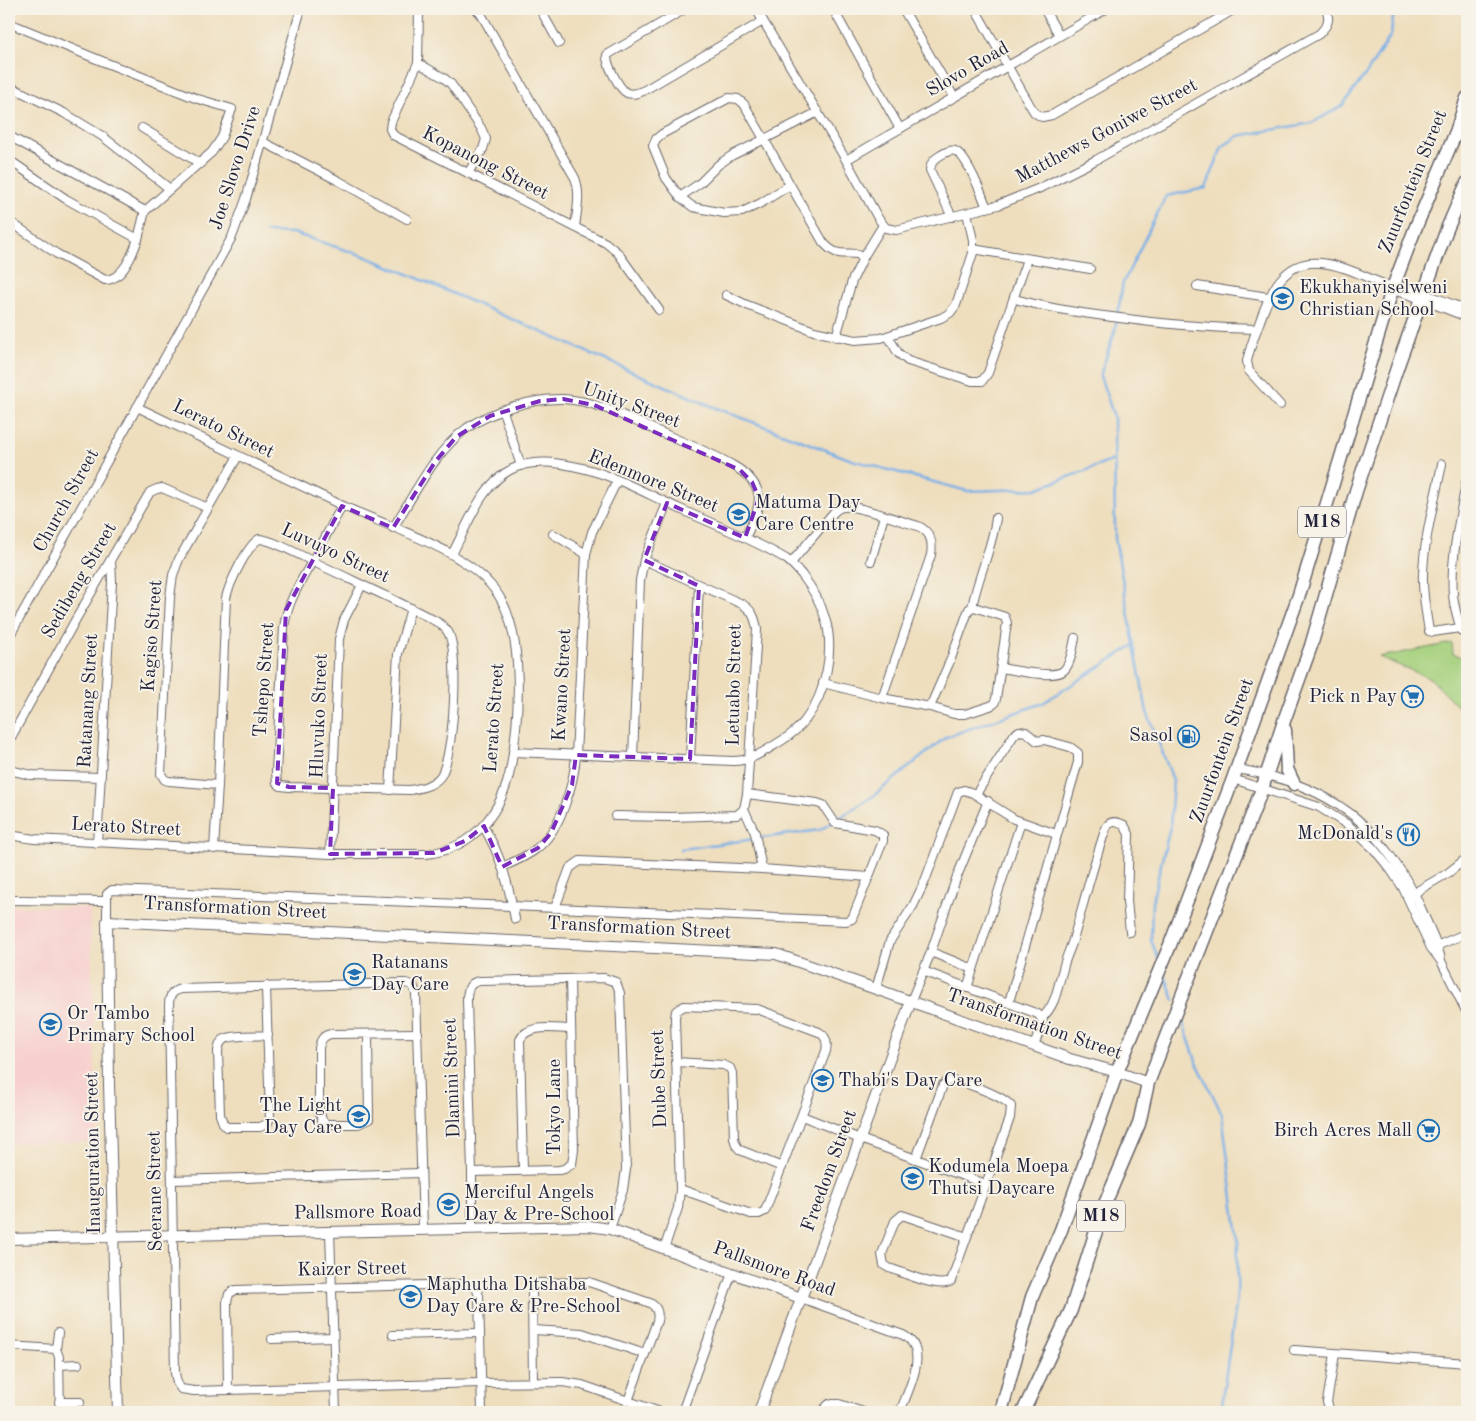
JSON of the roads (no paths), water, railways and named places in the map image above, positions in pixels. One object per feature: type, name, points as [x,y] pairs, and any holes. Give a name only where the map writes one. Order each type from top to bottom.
[{"type":"main road","name":"Zuurfontein Street","points":[[1001,1412],[1029,1306],[1061,1230],[1118,1072],[1170,944],[1235,774],[1299,595],[1390,286],[1456,132],[1467,98]]},
{"type":"main road","name":"M18","points":[[1023,1412],[1071,1310],[1102,1213],[1139,1124],[1148,1083],[1262,789],[1310,646],[1356,491],[1447,229],[1467,183]]},
{"type":"main road","points":[[1285,718],[1285,760],[1289,776],[1294,784]]},
{"type":"street","name":"Joe Slovo Drive","points":[[138,407],[232,237],[244,206],[301,9]]},
{"type":"street","name":"Kopanong Street","points":[[419,9],[418,63],[391,122],[391,132],[397,137],[575,227],[612,248],[658,310]]},
{"type":"street","points":[[476,9],[481,14],[574,178],[578,190],[575,227]]},
{"type":"street","points":[[540,9],[559,42]]},
{"type":"street","points":[[685,9],[607,55],[608,65],[621,87],[627,93],[635,94],[643,91],[763,21]]},
{"type":"street","points":[[756,9],[883,225],[864,256],[847,295],[836,337]]},
{"type":"street","points":[[833,9],[900,129]]},
{"type":"street","points":[[903,9],[954,97]]},
{"type":"street","points":[[975,9],[1035,113],[1042,117],[1047,117],[1235,9]]},
{"type":"street","points":[[1044,9],[1059,35]]},
{"type":"street","name":"Slovo Road","points":[[846,160],[1106,9]]},
{"type":"street","name":"Matthews Goniwe Street","points":[[883,225],[886,228],[896,230],[987,208],[1023,196],[1096,160],[1319,34],[1329,18],[1326,9]]},
{"type":"street","points":[[9,23],[198,99],[232,109],[222,137],[212,152],[201,164],[145,211],[132,254],[119,274],[112,279],[105,280],[57,254],[9,221]]},
{"type":"street","points":[[418,63],[451,84],[484,134],[485,144],[468,173]]},
{"type":"street","points":[[9,86],[64,113],[89,128],[170,189]]},
{"type":"street","points":[[790,185],[752,208],[733,214],[693,207],[680,197],[663,174],[653,146],[656,139],[662,134],[729,98],[738,99],[744,104],[764,139],[820,238],[827,247],[838,253],[864,256]]},
{"type":"street","points":[[680,197],[700,183],[724,161],[818,112]]},
{"type":"street","points":[[142,128],[201,164]]},
{"type":"street","points":[[9,136],[145,211]]},
{"type":"street","points":[[262,142],[339,181],[407,219]]},
{"type":"street","points":[[952,217],[930,170],[935,158],[950,150],[955,150],[962,156],[982,193],[987,208]]},
{"type":"street","points":[[9,160],[66,199],[138,239]]},
{"type":"street","points":[[726,295],[814,330],[836,337],[864,340],[888,336],[941,318],[953,310],[973,249],[967,213]]},
{"type":"street","points":[[973,249],[1090,269]]},
{"type":"street","points":[[888,336],[898,353],[908,361],[979,382],[988,373],[1027,259]]},
{"type":"street","points":[[1280,405],[1254,377],[1247,366],[1249,354],[1268,297],[1277,283],[1287,272],[1295,267],[1312,263],[1331,265],[1467,310]]},
{"type":"street","points":[[1197,286],[1268,297]]},
{"type":"street","points":[[1423,297],[1467,317]]},
{"type":"street","points":[[1014,299],[1059,310],[1171,325],[1257,329]]},
{"type":"street","name":"Unity Street","points":[[393,528],[435,462],[447,446],[468,428],[503,411],[527,403],[540,400],[563,399],[584,403],[627,418],[732,465],[748,476],[758,493],[757,510],[745,538]]},
{"type":"street","name":"Lerato Street","points":[[9,835],[34,839],[214,849],[330,854],[418,855],[434,853],[465,841],[483,826],[502,798],[509,777],[517,700],[516,660],[510,621],[503,603],[493,588],[474,569],[452,554],[342,506],[138,407]]},
{"type":"street","name":"Church Street","points":[[9,637],[138,407]]},
{"type":"street","points":[[503,411],[520,466]]},
{"type":"street","name":"Kagiso Street","points":[[218,785],[165,780],[162,777],[171,586],[179,559],[238,456]]},
{"type":"street","name":"Edenmore Street","points":[[452,554],[488,489],[504,474],[520,466],[541,462],[591,471],[617,481],[745,538],[791,563],[807,582],[826,618],[829,647],[826,672],[812,711],[800,726],[784,739],[750,760]]},
{"type":"street","points":[[1442,464],[1425,548],[1423,574],[1423,593],[1430,631],[1433,632],[1461,631],[1455,610],[1452,578],[1467,477]]},
{"type":"street","name":"Kwano Street","points":[[502,867],[538,848],[551,833],[572,786],[576,755],[586,554],[592,532],[617,481]]},
{"type":"street","name":"Sedibeng Street","points":[[9,741],[72,626],[147,496],[153,490],[162,488],[208,508]]},
{"type":"street","points":[[633,757],[640,585],[644,560],[666,503]]},
{"type":"street","name":"Tshepo Street","points":[[333,788],[284,787],[276,780],[285,617],[289,604],[342,506]]},
{"type":"street","points":[[791,563],[838,509],[845,506],[922,528],[930,536],[932,544],[931,555],[882,698]]},
{"type":"street","points":[[871,561],[884,516]]},
{"type":"street","points":[[930,707],[950,661],[968,611],[972,607],[978,581],[993,540],[996,518]]},
{"type":"street","points":[[553,534],[586,554]]},
{"type":"street","name":"Luvuyo Street","points":[[214,849],[226,605],[230,585],[252,545],[259,540],[268,540],[438,622],[449,634],[452,641],[454,675],[451,740],[444,770],[436,782],[420,789],[333,788]]},
{"type":"street","name":"Ratanang Street","points":[[98,843],[100,777],[112,582],[111,560]]},
{"type":"street","name":"Letuabo Street","points":[[644,560],[742,604],[749,608],[756,621],[750,760],[744,809]]},
{"type":"street","name":"Hluvuko Street","points":[[330,854],[339,639],[344,620],[362,585]]},
{"type":"street","points":[[690,759],[699,586]]},
{"type":"street","points":[[823,683],[960,715],[992,706],[996,700],[1007,623],[1006,618],[972,607]]},
{"type":"street","points":[[390,790],[398,654],[411,608]]},
{"type":"street","points":[[1001,668],[1058,674],[1063,672],[1068,663],[1075,638]]},
{"type":"street","points":[[976,794],[1014,735],[1019,731],[1026,732],[1037,740],[1044,740],[1073,748],[1078,753],[1078,762],[1009,1002]]},
{"type":"street","points":[[513,752],[733,761],[750,760]]},
{"type":"street","points":[[9,770],[31,775],[100,777]]},
{"type":"street","points":[[1235,774],[1267,775],[1294,784],[1331,800],[1345,809],[1366,829],[1397,865],[1412,894],[1434,947],[1465,1001],[1467,1013]]},
{"type":"street","points":[[1235,774],[1262,789],[1319,807],[1348,825],[1360,835],[1412,894]]},
{"type":"street","points":[[876,988],[890,941],[925,881],[958,792],[964,790],[976,794],[1021,822],[1056,834]]},
{"type":"street","points":[[9,900],[107,898],[112,890],[848,921],[853,917],[883,842],[882,833],[836,823],[823,805],[817,803],[747,794]]},
{"type":"street","name":"Freedom Street","points":[[759,1412],[910,1001],[931,952],[956,879],[988,801]]},
{"type":"street","points":[[615,816],[731,816],[740,815],[744,809]]},
{"type":"street","points":[[744,809],[754,833],[762,869]]},
{"type":"street","points":[[1034,1046],[1042,1024],[1042,1018],[1048,1012],[1057,996],[1085,892],[1106,828],[1111,822],[1115,821],[1124,825],[1129,834],[1127,902],[1130,932]]},
{"type":"street","points":[[967,988],[1021,822]]},
{"type":"street","points":[[483,826],[492,841],[502,867],[515,919]]},
{"type":"street","points":[[1412,894],[1448,873],[1467,858]]},
{"type":"street","points":[[555,908],[570,868],[580,861],[762,869],[869,877]]},
{"type":"street","name":"Inauguration Street","points":[[107,898],[118,1412]]},
{"type":"street","name":"Transformation Street","points":[[107,921],[765,953],[785,957],[1070,1059],[1118,1072],[1148,1083]]},
{"type":"street","points":[[1434,947],[1467,933]]},
{"type":"street","points":[[931,952],[973,969]]},
{"type":"street","points":[[923,971],[1009,1002],[1038,1014],[1042,1018]]},
{"type":"street","name":"Dlamini Street","points":[[472,1228],[467,1000],[469,988],[472,983],[480,981],[604,978],[616,982],[620,993],[626,1164],[623,1190],[610,1229]]},
{"type":"street","name":"Tokyo Lane","points":[[472,1172],[559,1170],[568,1167],[573,1160],[570,979]]},
{"type":"street","name":"Seerane Street","points":[[423,1229],[416,992],[411,984],[181,989],[170,996],[175,1373],[177,1383],[181,1389],[190,1391],[481,1383],[572,1383],[660,1412]]},
{"type":"street","points":[[266,986],[268,1035],[270,1114],[269,1121],[265,1126],[260,1127],[226,1127],[220,1115],[218,1051],[220,1044],[225,1039],[268,1035]]},
{"type":"street","name":"Dube Street","points":[[664,1249],[678,1208],[680,1190],[675,1015],[678,1009],[684,1006],[757,1009],[824,1036],[827,1042],[826,1051],[802,1116]]},
{"type":"street","points":[[522,1170],[520,1040],[524,1033],[531,1030],[571,1029]]},
{"type":"street","points":[[368,1034],[369,1119],[358,1124],[326,1124],[322,1120],[319,1110],[319,1048],[320,1041],[324,1036],[331,1034],[418,1033]]},
{"type":"street","points":[[676,1062],[723,1065],[730,1068],[732,1073],[734,1138],[736,1145],[745,1153],[782,1167]]},
{"type":"street","points":[[916,1159],[943,1085],[951,1080],[1004,1099],[1010,1106],[1010,1118],[952,1278],[946,1284],[936,1284],[889,1268],[884,1265],[882,1260],[882,1254],[895,1221],[902,1215],[967,1236]]},
{"type":"street","points":[[680,1190],[751,1214],[762,1213],[769,1204],[802,1116],[986,1184]]},
{"type":"street","points":[[172,1180],[421,1173]]},
{"type":"street","name":"Pallsmore Road","points":[[9,1239],[579,1226],[610,1229],[903,1335],[914,1343],[917,1351],[916,1364],[900,1412]]},
{"type":"street","points":[[330,1232],[336,1412]]},
{"type":"street","points":[[682,1412],[732,1273]]},
{"type":"street","points":[[534,1382],[532,1292],[536,1284],[589,1282],[650,1303],[658,1312],[657,1321],[628,1401]]},
{"type":"street","name":"Kaizer Street","points":[[228,1390],[227,1302],[229,1294],[235,1290],[470,1284],[476,1287],[478,1292],[482,1412]]},
{"type":"street","points":[[533,1330],[582,1333],[645,1354]]},
{"type":"street","points":[[58,1333],[56,1349],[59,1357],[60,1412]]},
{"type":"street","points":[[393,1334],[480,1333]]},
{"type":"street","points":[[272,1339],[333,1337]]},
{"type":"street","points":[[9,1346],[56,1349]]},
{"type":"street","points":[[1294,1350],[1467,1363]]},
{"type":"street","points":[[1330,1412],[1327,1402],[1335,1354]]},
{"type":"street","points":[[59,1365],[78,1364]]},
{"type":"street","points":[[59,1402],[80,1402]]},
{"type":"street","points":[[823,1412],[826,1406],[834,1404],[863,1412]]},
{"type":"waterway","points":[[1159,961],[1151,940],[1152,902],[1170,827],[1173,780],[1147,712],[1134,645],[1115,538],[1114,417],[1100,376],[1115,330],[1123,283],[1166,196],[1206,188],[1222,147],[1238,136],[1312,123],[1342,106],[1368,71],[1391,35],[1394,9]]},
{"type":"waterway","points":[[265,232],[293,233],[364,256],[711,406],[852,460],[967,491],[1036,489],[1114,460]]},
{"type":"waterway","points":[[681,849],[820,830],[872,797],[946,737],[1043,703],[1134,645]]},
{"type":"waterway","points":[[1164,973],[1174,1000]]},
{"type":"waterway","points":[[1180,1015],[1197,1063],[1222,1114],[1238,1237],[1237,1299],[1220,1412]]},
{"type":"place","name":"Ekukhanyiselweni Christian School","points":[[1283,299]]},
{"type":"place","name":"Matuma Day Care Centre","points":[[739,514]]},
{"type":"place","name":"Pick n Pay","points":[[1413,697]]},
{"type":"place","name":"Sasol","points":[[1189,736]]},
{"type":"place","name":"McDonald's","points":[[1409,834]]},
{"type":"place","name":"Ratanans Day Care","points":[[355,974]]},
{"type":"place","name":"Or Tambo Primary School","points":[[51,1025]]},
{"type":"place","name":"Thabi's Day Care","points":[[822,1081]]},
{"type":"place","name":"The Light Day Care","points":[[358,1117]]},
{"type":"place","name":"Birch Acres Mall","points":[[1428,1131]]},
{"type":"place","name":"Kodumela Moepa Thutsi Daycare","points":[[912,1178]]},
{"type":"place","name":"Merciful Angels Day & Pre-School","points":[[448,1204]]},
{"type":"place","name":"Maphutha Ditshaba Day Care & Pre-School","points":[[410,1296]]}]
